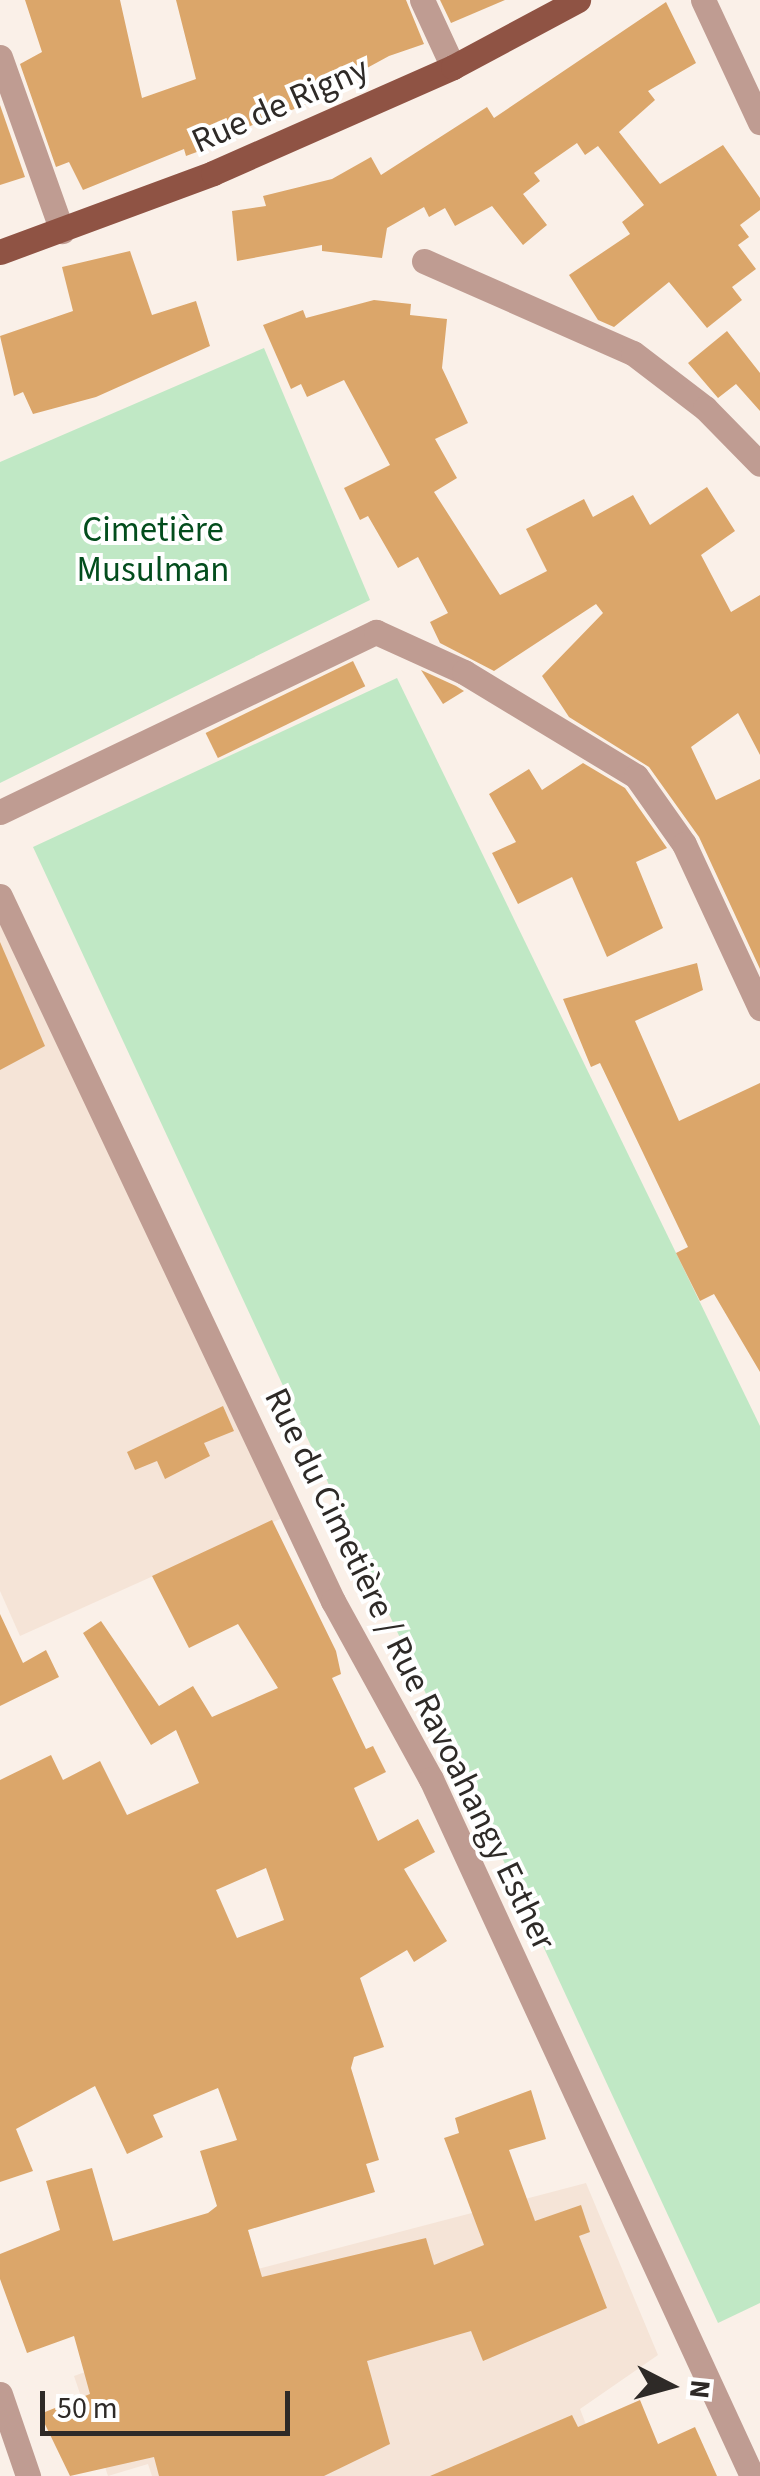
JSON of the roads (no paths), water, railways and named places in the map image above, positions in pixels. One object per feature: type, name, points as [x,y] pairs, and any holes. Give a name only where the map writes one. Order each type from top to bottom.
[{"type":"main road","name":"Rue de Rigny","points":[[0,252],[213,173],[453,66],[578,0]]},
{"type":"street","points":[[422,0],[453,66]]},
{"type":"street","points":[[703,0],[760,122]]},
{"type":"street","points":[[0,57],[62,231]]},
{"type":"street","points":[[424,261],[633,354],[705,408],[760,464]]},
{"type":"street","points":[[0,812],[376,632],[464,672],[636,776],[684,844],[760,1008]]},
{"type":"street","name":"Rue du Cimetière / Rue Ravoahangy Esther","points":[[0,896],[333,1601],[431,1779],[752,2476]]},
{"type":"street","points":[[0,2394],[28,2476]]},
{"type":"park label","name":"Cimetière Musulman","points":[[153,550]]}]
